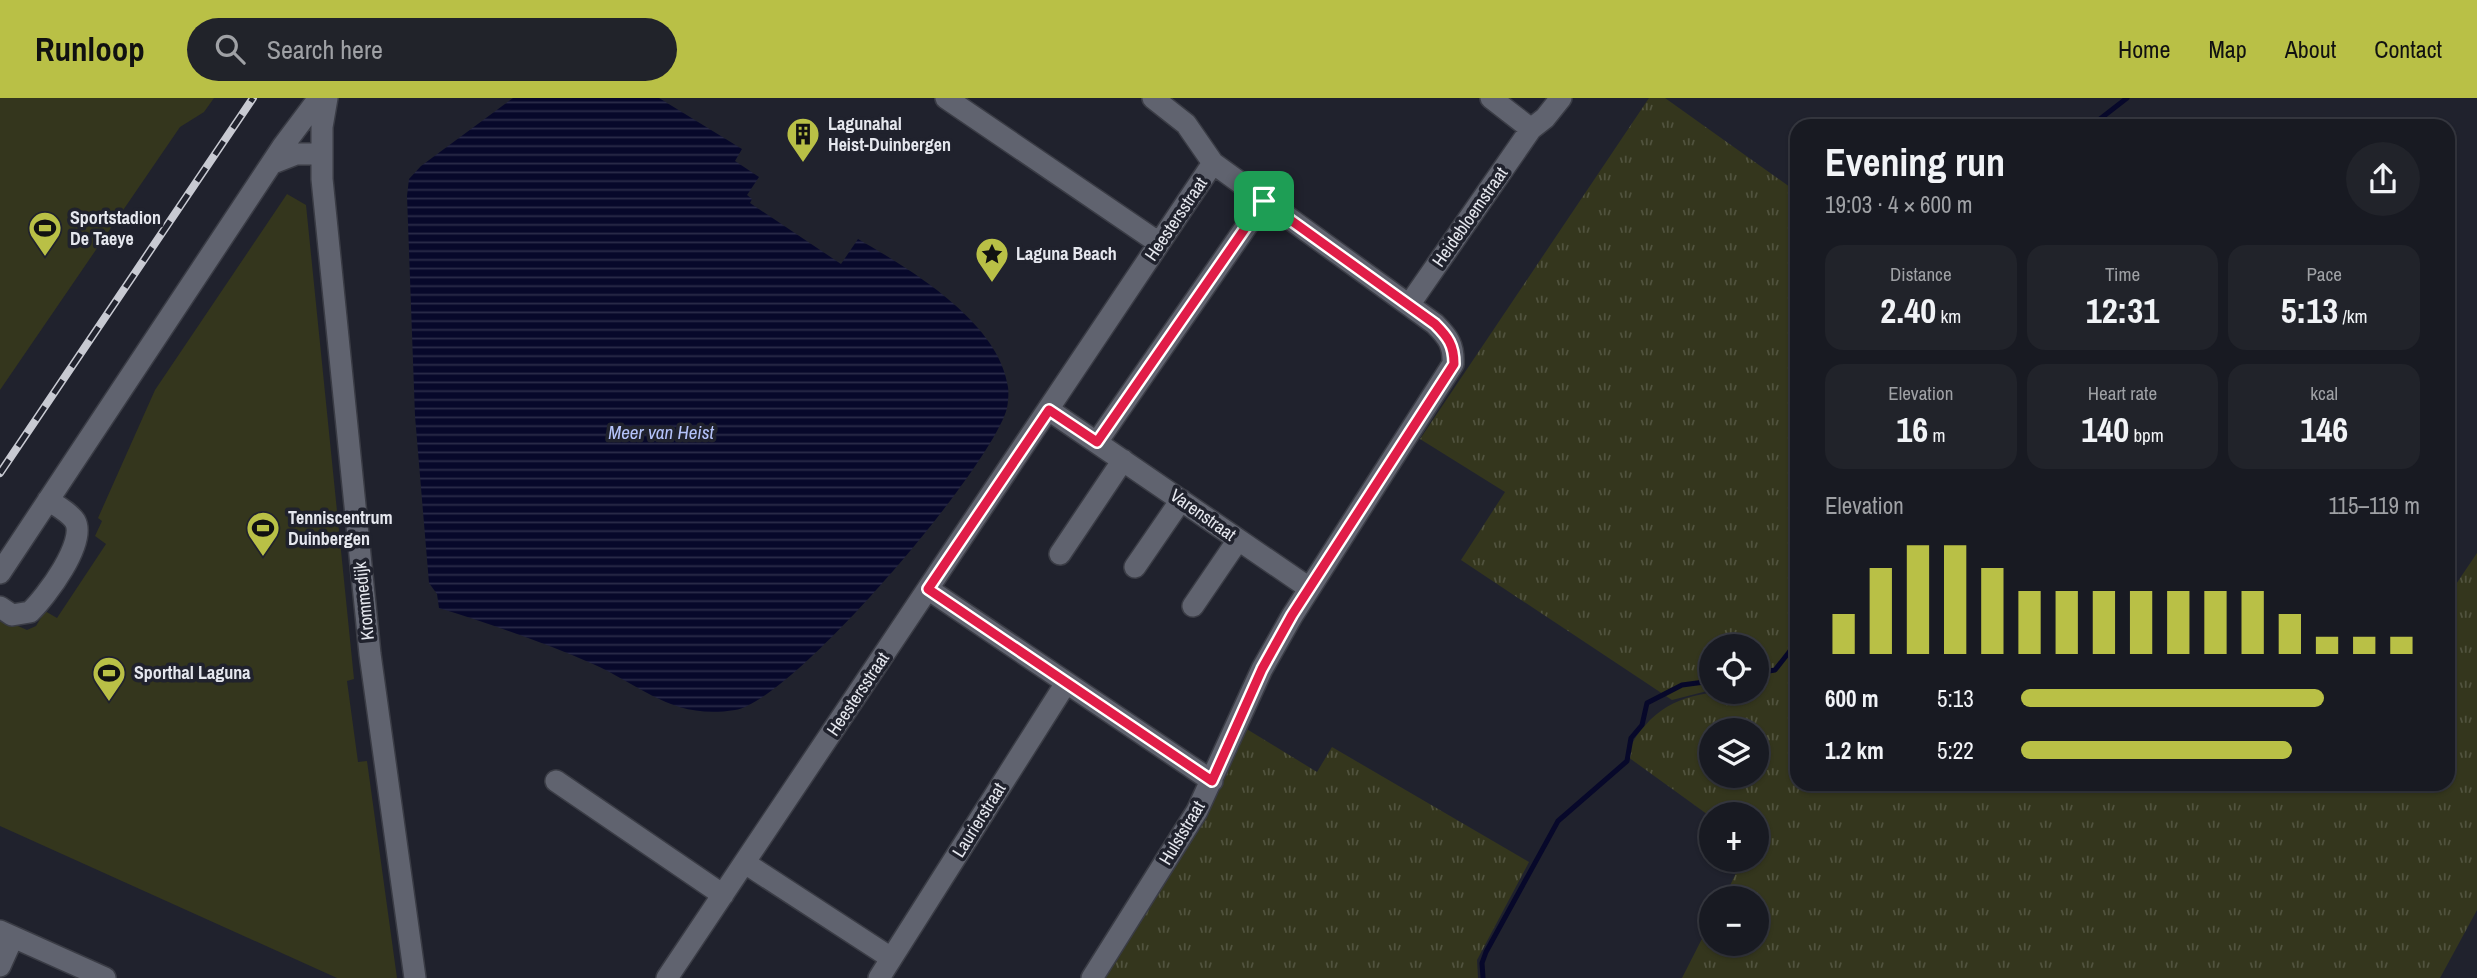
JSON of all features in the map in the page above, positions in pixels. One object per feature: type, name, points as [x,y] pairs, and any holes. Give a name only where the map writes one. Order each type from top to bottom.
[{"type":"street","points":[[0,573],[294,129],[319,98]]},
{"type":"street","name":"Krommedijk","points":[[327,98],[320,153],[370,654],[415,978]]},
{"type":"street","points":[[946,98],[1160,243]]},
{"type":"street","points":[[1153,98],[1185,124],[1213,163]]},
{"type":"street","points":[[1491,98],[1531,129]]},
{"type":"street","name":"Heidebloemstraat","points":[[1409,305],[1531,129],[1545,118],[1561,98]]},
{"type":"street","points":[[294,129],[322,127]]},
{"type":"street","points":[[273,163],[296,154],[320,153]]},
{"type":"street","name":"Heestersstraat","points":[[667,978],[1213,163],[1264,201]]},
{"type":"street","points":[[1049,410],[1097,442],[1264,201]]},
{"type":"street","name":"Hulststraat","points":[[1092,978],[1212,781],[1262,669],[1309,588],[1454,364],[1454,350],[1448,337],[1409,305],[1264,201]]},
{"type":"street","name":"Varenstraat","points":[[1097,442],[1309,588]]},
{"type":"street","points":[[1060,554],[1123,460]]},
{"type":"street","points":[[0,607],[12,615],[30,612],[74,550],[78,530],[74,520],[48,500]]},
{"type":"street","points":[[1135,567],[1181,500]]},
{"type":"street","points":[[1193,606],[1238,540]]},
{"type":"street","points":[[928,589],[1212,781]]},
{"type":"street","name":"Laurierstraat","points":[[879,978],[1066,683]]},
{"type":"street","points":[[556,781],[723,895]]},
{"type":"street","points":[[746,863],[891,958]]},
{"type":"street","points":[[0,966],[7,934],[105,978]]},
{"type":"green space","name":"Sportstadion De Taeye","points":[[0,98],[214,98],[204,112],[180,127],[0,390]]},
{"type":"green space","points":[[1649,98],[1665,98],[1790,187],[1790,791],[2455,791],[2455,586],[2477,553],[2477,910],[2440,978],[1682,978],[1699,945],[1699,956],[1769,956],[1769,886],[1730,886],[1737,872],[1769,872],[1769,802],[1699,802],[1699,808],[1628,757],[1629,751],[1633,741],[1650,720],[1662,710],[1686,698],[1699,695],[1699,704],[1769,704],[1769,634],[1699,634],[1699,693],[1672,700],[1461,560],[1505,492],[1420,439]]},
{"type":"green space","name":"Tenniscentrum Duinbergen","points":[[287,194],[306,205],[354,679],[347,681],[358,762],[367,761],[397,978],[337,978],[0,826],[0,618],[27,630],[36,626],[45,611],[57,618],[106,544],[95,536],[102,521],[98,518],[155,390]]},
{"type":"green space","points":[[1245,728],[1317,772],[1332,747],[1529,862],[1477,960],[1478,978],[1101,978],[1222,782]]},
{"type":"water","name":"Meer van Heist","points":[[513,98],[659,98],[742,149],[735,161],[759,177],[747,195],[752,199],[750,203],[841,264],[858,239],[902,266],[949,300],[970,320],[988,341],[1001,363],[1008,387],[1007,408],[993,438],[930,527],[843,626],[800,667],[763,697],[735,710],[713,712],[676,706],[574,656],[439,608],[437,594],[429,583],[415,416],[407,196],[409,179],[421,166]]},
{"type":"waterway","points":[[2100,119],[2127,98]]},
{"type":"waterway","points":[[1769,671],[1775,670],[1790,651]]},
{"type":"waterway","points":[[1483,978],[1482,963],[1486,952],[1558,821],[1627,761],[1631,738],[1642,725],[1647,703],[1682,685],[1699,683]]},
{"type":"railway","points":[[0,473],[253,98]]},
{"type":"place","name":"Lagunahal Heist-Duinbergen","points":[[803,164]]},
{"type":"place","name":"Sportstadion De Taeye","points":[[45,258]]},
{"type":"place","name":"Laguna Beach","points":[[992,284]]},
{"type":"place","name":"Tenniscentrum Duinbergen","points":[[263,558]]},
{"type":"place","name":"Sporthal Laguna","points":[[109,703]]},
{"type":"route","points":[[1264,201],[1435,324],[1448,337],[1454,350],[1454,364],[1292,615],[1262,669],[1212,781],[928,589],[1049,410],[1097,442],[1264,201]]}]
